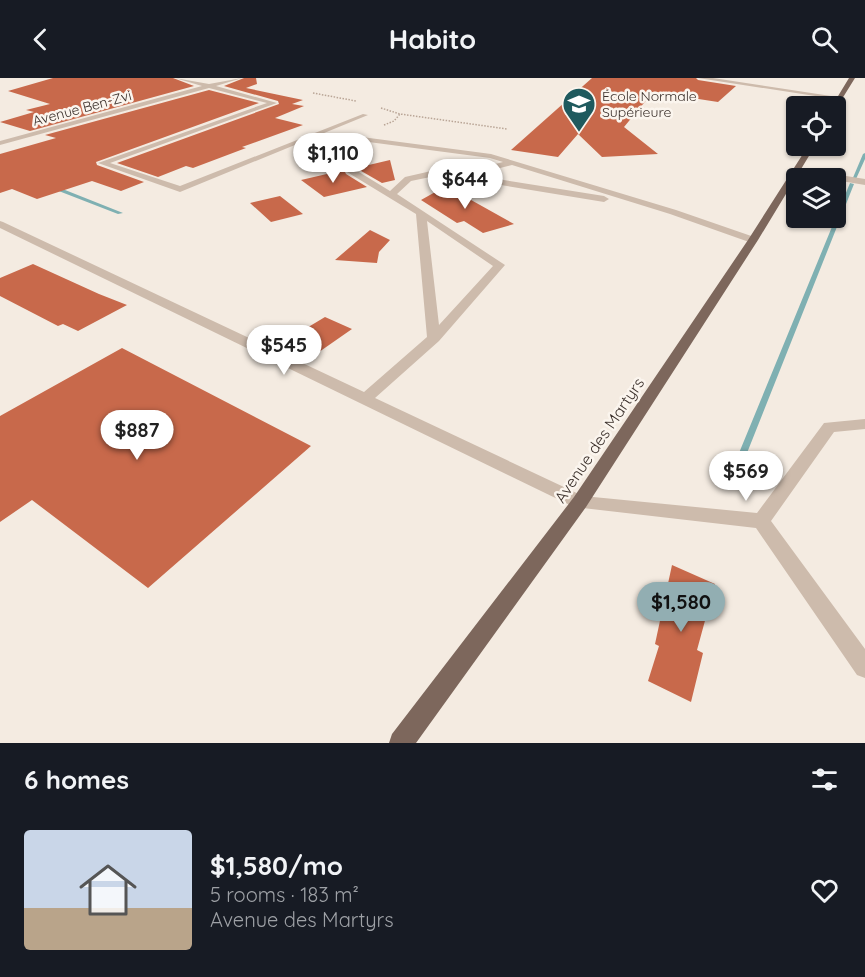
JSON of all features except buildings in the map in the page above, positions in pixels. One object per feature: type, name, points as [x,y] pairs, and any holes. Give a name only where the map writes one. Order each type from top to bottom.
[{"type":"main road","points":[[842,96],[852,78]]},
{"type":"main road","name":"Avenue des Martyrs","points":[[401,743],[580,502],[786,187]]},
{"type":"street","points":[[178,78],[274,103],[102,163],[180,189],[365,115]]},
{"type":"street","name":"Avenue Ben-Zvi","points":[[0,143],[239,78]]},
{"type":"street","points":[[701,78],[827,96]]},
{"type":"street","points":[[366,398],[434,338],[500,265],[421,213],[350,171],[342,136],[491,156],[753,240]]},
{"type":"street","points":[[459,176],[512,162]]},
{"type":"street","points":[[392,195],[408,179],[440,172],[655,208]]},
{"type":"street","points":[[846,179],[865,182]]},
{"type":"street","points":[[421,213],[434,338]]},
{"type":"street","points":[[0,224],[580,502],[761,521],[865,667]]},
{"type":"street","points":[[761,521],[829,427],[865,424]]},
{"type":"path","points":[[313,93],[366,103]]},
{"type":"path","points":[[377,106],[400,114],[507,129]]},
{"type":"waterway","points":[[854,179],[865,154]]},
{"type":"waterway","points":[[743,453],[852,184]]},
{"type":"waterway","points":[[53,187],[120,213]]},
{"type":"place","name":"École Normale Supérieure","points":[[579,133]]}]
